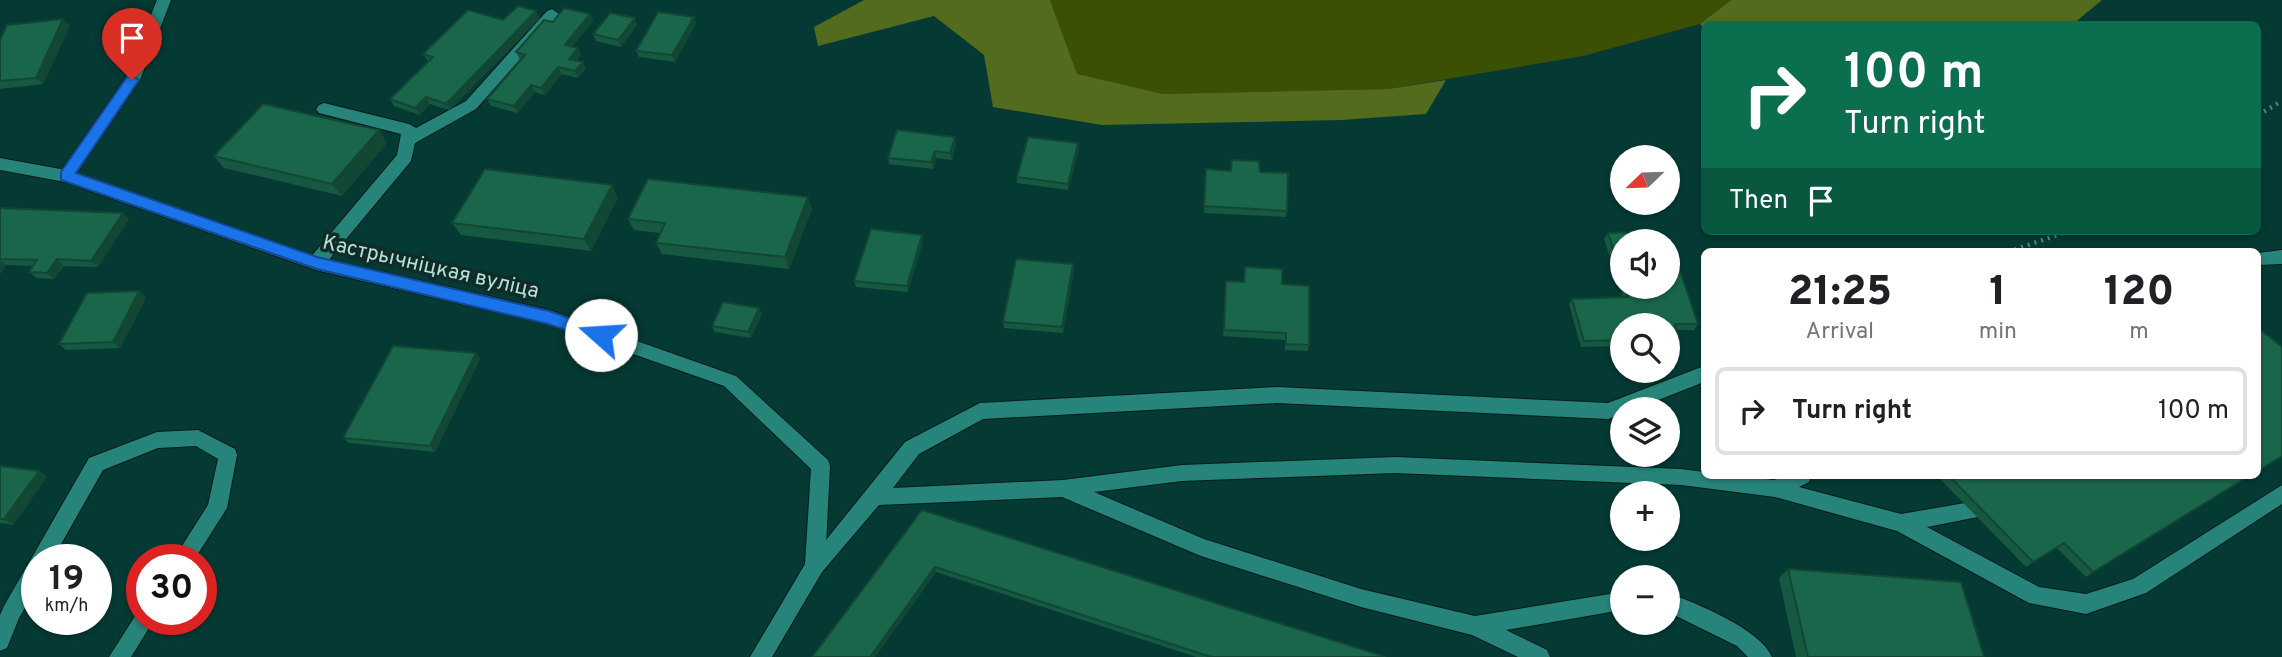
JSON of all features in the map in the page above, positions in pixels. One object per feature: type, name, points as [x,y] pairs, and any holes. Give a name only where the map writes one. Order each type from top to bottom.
[{"type":"street","points":[[66,176],[132,80],[164,0]]},
{"type":"street","points":[[408,140],[471,105],[552,14]]},
{"type":"street","points":[[317,263],[405,157],[409,130],[324,109]]},
{"type":"street","name":"Кастрычніцкая вуліца","points":[[0,164],[66,176],[317,263],[549,317],[730,381],[821,466],[815,566]]},
{"type":"street","points":[[2261,258],[2282,257]]},
{"type":"street","points":[[760,657],[815,566],[912,448],[979,411],[1277,395],[1608,411],[1701,375]]},
{"type":"street","points":[[50,544],[96,464],[158,440],[198,438],[228,455],[216,508],[193,544]]},
{"type":"street","points":[[874,496],[1063,488],[1182,473],[1395,465],[1681,477],[1776,489],[1902,523],[2036,596],[2086,604],[2139,586],[2282,494]]},
{"type":"street","points":[[1776,489],[1796,479]]},
{"type":"street","points":[[1063,488],[1201,547],[1361,598],[1475,626],[1540,657]]},
{"type":"street","points":[[1902,523],[1971,511]]},
{"type":"street","points":[[0,641],[21,596]]},
{"type":"street","points":[[1475,626],[1610,603]]},
{"type":"street","points":[[1680,608],[1744,639],[1762,657]]},
{"type":"street","points":[[119,657],[134,635]]},
{"type":"path","points":[[2261,113],[2282,101]]},
{"type":"path","points":[[2020,248],[2057,235]]},
{"type":"green space","points":[[864,0],[1050,0],[1077,74],[1163,94],[1388,89],[1446,80],[1426,114],[1341,120],[1102,125],[993,107],[984,55],[934,16],[818,46],[814,27]]},
{"type":"green space","points":[[1050,0],[1731,0],[1700,24],[1583,56],[1388,89],[1163,94],[1077,75]]},
{"type":"green space","points":[[1731,0],[2102,0],[2077,21],[1704,21]]},
{"type":"building","points":[[518,6],[536,11],[446,104],[426,97],[415,108],[390,99],[433,57],[423,54],[468,10],[503,20]]},
{"type":"building","points":[[564,8],[590,14],[565,45],[578,48],[569,59],[583,62],[575,71],[558,67],[541,88],[531,85],[514,106],[487,99],[525,55],[516,52],[544,20],[553,22]]},
{"type":"building","points":[[658,12],[694,17],[672,55],[636,51]]},
{"type":"building","points":[[610,13],[635,18],[618,40],[593,34]]},
{"type":"building","points":[[63,19],[36,78],[0,81],[0,40],[7,25]]},
{"type":"building","points":[[263,104],[379,130],[332,184],[214,156]]},
{"type":"building","points":[[897,130],[955,137],[950,153],[935,151],[931,162],[888,158]]},
{"type":"building","points":[[1028,137],[1078,143],[1068,184],[1017,177]]},
{"type":"building","points":[[1232,160],[1259,161],[1260,172],[1288,173],[1287,211],[1204,206],[1206,169],[1231,171]]},
{"type":"building","points":[[485,169],[612,185],[584,239],[452,223]]},
{"type":"building","points":[[648,179],[808,197],[785,257],[656,243],[665,223],[628,219]]},
{"type":"building","points":[[0,208],[123,213],[91,261],[57,259],[47,273],[29,272],[37,260],[0,259]]},
{"type":"building","points":[[871,229],[922,235],[907,286],[854,281]]},
{"type":"building","points":[[1016,259],[1073,264],[1062,327],[1003,322]]},
{"type":"building","points":[[1245,267],[1282,269],[1282,284],[1309,286],[1309,345],[1286,344],[1286,333],[1224,330],[1226,281],[1244,282]]},
{"type":"building","points":[[1680,271],[1698,324],[1680,324],[1680,313],[1610,313],[1610,340],[1584,341],[1572,299],[1680,299]]},
{"type":"building","points":[[139,291],[113,342],[59,344],[87,293]]},
{"type":"building","points":[[723,302],[759,308],[748,332],[712,326]]},
{"type":"building","points":[[2261,330],[2282,347],[2282,456],[2261,469]]},
{"type":"building","points":[[393,346],[476,353],[430,446],[343,438]]},
{"type":"building","points":[[0,466],[39,471],[4,519],[0,519]]},
{"type":"building","points":[[1952,479],[2244,479],[2093,572],[2064,543],[2033,562]]},
{"type":"building","points":[[922,510],[1386,657],[1211,657],[935,567],[870,657],[812,657]]},
{"type":"building","points":[[1788,569],[1961,582],[1984,657],[1808,657]]},
{"type":"route","points":[[132,80],[66,176],[317,263],[549,317],[601,335]]}]
